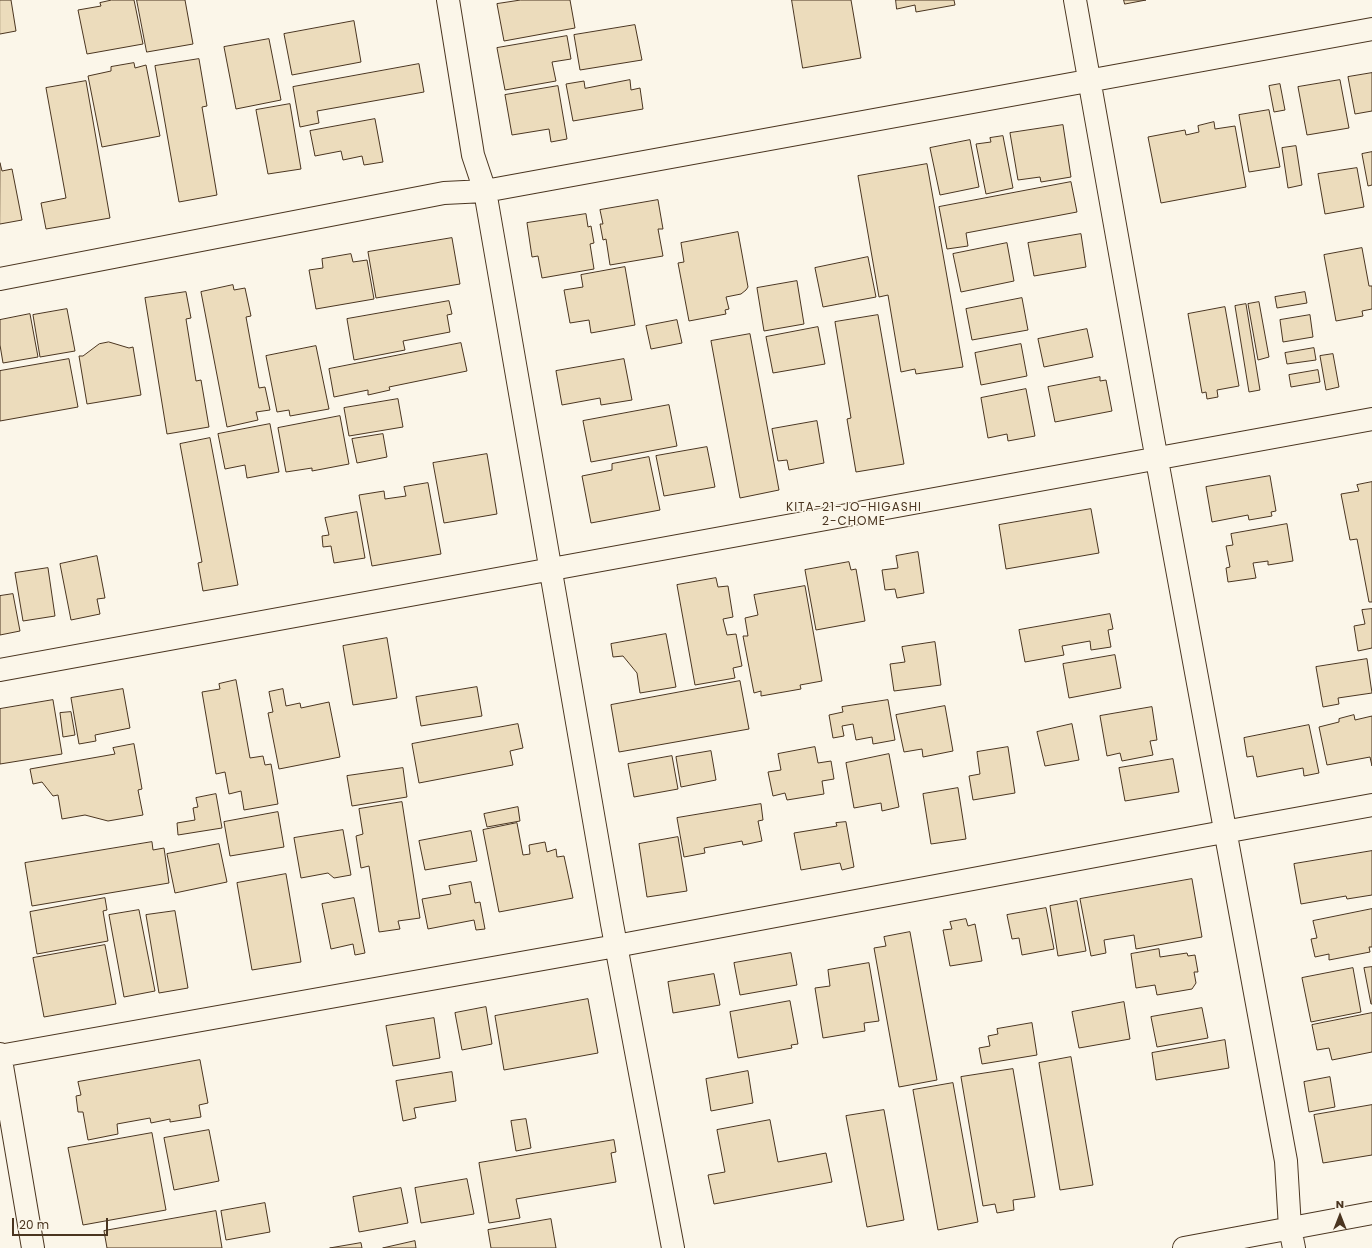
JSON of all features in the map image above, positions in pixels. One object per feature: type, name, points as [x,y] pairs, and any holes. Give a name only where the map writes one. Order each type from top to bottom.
[{"type":"street","points":[[448,0],[473,155],[484,191],[616,946],[672,1248]]},
{"type":"street","points":[[1075,0],[1286,1161],[1292,1238]]},
{"type":"street","points":[[0,279],[444,193],[484,191],[1372,30]]},
{"type":"street","points":[[0,670],[1372,420]]},
{"type":"street","points":[[33,1248],[0,1056],[616,946],[1225,831],[1372,805]]},
{"type":"street","points":[[1184,1248],[1292,1238],[1372,1213]]},
{"type":"building","points":[[0,0],[11,0],[16,31],[0,34]]},
{"type":"building","points":[[112,0],[134,0],[143,44],[87,54],[78,10],[101,6],[100,3]]},
{"type":"building","points":[[137,0],[185,0],[193,44],[147,52]]},
{"type":"building","points":[[521,0],[570,0],[575,28],[504,41],[497,4]]},
{"type":"building","points":[[792,0],[851,0],[861,58],[803,68]]},
{"type":"building","points":[[896,0],[954,0],[955,5],[916,12],[915,5],[897,9]]},
{"type":"building","points":[[1124,0],[1146,0],[1125,4]]},
{"type":"building","points":[[354,21],[361,62],[292,75],[284,34]]},
{"type":"building","points":[[635,25],[642,60],[580,70],[574,35]]},
{"type":"building","points":[[567,36],[571,59],[552,62],[556,81],[505,90],[497,48]]},
{"type":"building","points":[[269,39],[281,100],[236,109],[224,47]]},
{"type":"building","points":[[199,59],[207,106],[202,107],[217,195],[179,202],[155,66]]},
{"type":"building","points":[[134,63],[135,68],[146,65],[160,136],[102,147],[88,76],[111,71],[111,67]]},
{"type":"building","points":[[419,64],[424,92],[317,111],[319,123],[300,127],[293,87]]},
{"type":"building","points":[[1372,73],[1372,111],[1355,114],[1348,77]]},
{"type":"building","points":[[630,80],[631,90],[640,88],[643,109],[573,121],[566,84],[584,81],[585,88]]},
{"type":"building","points":[[1340,80],[1349,128],[1307,135],[1298,87]]},
{"type":"building","points":[[86,81],[110,218],[46,229],[41,203],[66,198],[46,88]]},
{"type":"building","points":[[1280,84],[1285,110],[1274,112],[1269,86]]},
{"type":"building","points":[[558,86],[567,139],[551,142],[549,129],[512,135],[505,95]]},
{"type":"building","points":[[290,104],[301,169],[268,174],[256,110]]},
{"type":"building","points":[[1269,110],[1280,167],[1249,172],[1239,115]]},
{"type":"building","points":[[375,119],[383,162],[364,165],[362,156],[343,160],[341,151],[315,156],[310,131]]},
{"type":"building","points":[[1214,122],[1215,129],[1235,126],[1246,187],[1161,203],[1148,137],[1185,130],[1186,135],[1199,132],[1198,126]]},
{"type":"building","points":[[1063,125],[1071,177],[1041,182],[1040,177],[1018,180],[1010,133]]},
{"type":"building","points":[[1003,136],[1013,188],[986,194],[976,144],[991,142],[990,138]]},
{"type":"building","points":[[970,140],[979,187],[940,195],[930,148]]},
{"type":"building","points":[[1296,146],[1302,185],[1288,188],[1282,148]]},
{"type":"building","points":[[1372,152],[1372,185],[1368,186],[1362,154]]},
{"type":"building","points":[[0,163],[2,171],[12,169],[22,220],[0,224]]},
{"type":"building","points":[[927,164],[963,367],[916,374],[915,369],[901,372],[888,295],[879,297],[858,176]]},
{"type":"building","points":[[1357,168],[1364,207],[1325,214],[1318,174]]},
{"type":"building","points":[[1071,182],[1077,212],[966,233],[968,246],[947,249],[939,207]]},
{"type":"building","points":[[658,200],[663,229],[658,229],[663,256],[610,265],[606,239],[603,240],[600,224],[603,224],[600,210]]},
{"type":"building","points":[[586,214],[588,227],[591,226],[594,243],[590,244],[594,269],[542,278],[538,256],[532,257],[527,223]]},
{"type":"building","points":[[738,232],[748,287],[741,294],[726,297],[729,309],[725,310],[726,314],[689,321],[678,263],[684,262],[681,243]]},
{"type":"building","points":[[1081,234],[1086,267],[1034,276],[1028,243]]},
{"type":"building","points":[[452,238],[460,284],[376,298],[368,252]]},
{"type":"building","points":[[1007,243],[1014,281],[961,292],[953,254]]},
{"type":"building","points":[[1362,248],[1369,286],[1372,286],[1372,309],[1362,311],[1363,316],[1336,321],[1324,255]]},
{"type":"building","points":[[351,254],[353,262],[367,260],[374,299],[316,309],[309,270],[323,268],[322,259]]},
{"type":"building","points":[[868,257],[876,297],[823,307],[815,268]]},
{"type":"building","points":[[625,267],[635,325],[591,333],[589,320],[570,323],[564,290],[583,287],[581,275]]},
{"type":"building","points":[[797,281],[804,324],[764,331],[757,288]]},
{"type":"building","points":[[233,285],[234,290],[245,288],[251,316],[246,317],[259,388],[265,387],[270,410],[256,412],[258,420],[227,427],[201,292]]},
{"type":"building","points":[[186,292],[191,318],[186,319],[196,381],[201,380],[209,427],[167,434],[145,298]]},
{"type":"building","points":[[1305,292],[1307,303],[1277,308],[1275,297]]},
{"type":"building","points":[[1022,298],[1028,330],[972,340],[966,309]]},
{"type":"building","points":[[449,301],[452,314],[447,315],[450,332],[403,341],[405,350],[354,360],[347,319]]},
{"type":"building","points":[[1259,302],[1269,357],[1258,360],[1248,304]]},
{"type":"building","points":[[1246,304],[1260,390],[1249,392],[1235,306]]},
{"type":"building","points":[[1225,307],[1239,386],[1217,390],[1218,397],[1207,399],[1206,392],[1202,393],[1188,314]]},
{"type":"building","points":[[67,309],[75,351],[40,357],[33,315]]},
{"type":"building","points":[[30,314],[38,357],[3,363],[0,345],[0,320]]},
{"type":"building","points":[[878,315],[904,464],[856,472],[847,419],[851,418],[835,322]]},
{"type":"building","points":[[1310,315],[1313,337],[1283,342],[1280,320]]},
{"type":"building","points":[[677,320],[682,343],[651,349],[646,326]]},
{"type":"building","points":[[818,327],[825,364],[773,373],[766,337]]},
{"type":"building","points":[[1087,329],[1093,357],[1044,367],[1038,339]]},
{"type":"building","points":[[750,334],[779,490],[740,498],[711,341]]},
{"type":"building","points":[[109,342],[129,348],[133,347],[141,395],[87,404],[79,356],[83,356],[99,344]]},
{"type":"building","points":[[461,343],[467,371],[389,387],[390,390],[368,395],[368,390],[334,397],[329,369]]},
{"type":"building","points":[[1021,344],[1027,376],[981,385],[975,353]]},
{"type":"building","points":[[316,346],[329,409],[290,416],[289,410],[277,412],[266,356]]},
{"type":"building","points":[[1314,348],[1316,360],[1287,364],[1285,353]]},
{"type":"building","points":[[1333,354],[1339,387],[1326,390],[1320,356]]},
{"type":"building","points":[[69,359],[78,407],[0,421],[0,371]]},
{"type":"building","points":[[624,359],[632,400],[601,405],[600,398],[562,405],[556,371]]},
{"type":"building","points":[[1318,370],[1320,382],[1291,387],[1289,375]]},
{"type":"building","points":[[1100,377],[1100,381],[1106,380],[1112,411],[1055,422],[1048,387]]},
{"type":"building","points":[[1026,389],[1035,436],[1008,441],[1007,434],[988,438],[981,398]]},
{"type":"building","points":[[398,399],[403,427],[349,436],[344,408]]},
{"type":"building","points":[[669,405],[677,446],[591,462],[583,421]]},
{"type":"building","points":[[340,416],[349,464],[312,471],[312,468],[286,472],[278,428]]},
{"type":"building","points":[[817,421],[824,463],[789,470],[787,460],[778,461],[772,429]]},
{"type":"building","points":[[270,424],[279,472],[247,478],[245,465],[225,469],[218,434]]},
{"type":"building","points":[[383,434],[387,457],[357,463],[352,439]]},
{"type":"building","points":[[210,438],[238,585],[203,591],[198,563],[202,562],[180,444]]},
{"type":"building","points":[[707,447],[715,487],[664,496],[656,456]]},
{"type":"building","points":[[487,454],[497,514],[444,523],[433,463]]},
{"type":"building","points":[[649,457],[660,510],[591,523],[582,476],[612,470],[612,464]]},
{"type":"building","points":[[1270,476],[1276,511],[1271,512],[1272,516],[1249,520],[1248,515],[1212,522],[1206,487]]},
{"type":"building","points":[[1372,482],[1372,602],[1369,602],[1357,539],[1350,540],[1341,494],[1359,491],[1357,485]]},
{"type":"building","points":[[428,483],[441,554],[372,566],[359,495],[384,491],[385,499],[406,496],[404,487]]},
{"type":"building","points":[[1091,509],[1099,553],[1006,569],[999,525]]},
{"type":"building","points":[[357,512],[365,558],[334,563],[331,546],[323,547],[322,536],[329,535],[325,518]]},
{"type":"building","points":[[1287,524],[1293,561],[1268,565],[1268,561],[1253,563],[1256,578],[1228,582],[1226,568],[1230,567],[1226,546],[1233,545],[1231,534]]},
{"type":"building","points":[[918,552],[924,593],[897,598],[895,589],[885,590],[882,570],[898,568],[896,556]]},
{"type":"building","points":[[97,556],[105,598],[97,599],[100,614],[71,620],[60,564]]},
{"type":"building","points":[[849,562],[851,570],[856,569],[865,621],[816,630],[805,570]]},
{"type":"building","points":[[48,568],[55,616],[23,621],[15,573]]},
{"type":"building","points":[[716,578],[718,587],[728,586],[733,617],[723,619],[727,635],[736,634],[742,666],[733,668],[735,678],[695,685],[677,585]]},
{"type":"building","points":[[805,586],[822,681],[800,685],[801,689],[761,696],[761,691],[754,693],[743,636],[748,636],[745,618],[758,615],[754,595]]},
{"type":"building","points":[[13,594],[20,631],[0,635],[0,596]]},
{"type":"building","points":[[1372,609],[1372,648],[1358,651],[1354,626],[1365,624],[1362,610]]},
{"type":"building","points":[[1110,614],[1113,629],[1108,630],[1111,647],[1091,650],[1090,641],[1062,646],[1064,655],[1025,662],[1019,630]]},
{"type":"building","points":[[666,634],[676,687],[640,693],[637,673],[623,656],[613,657],[611,644]]},
{"type":"building","points":[[387,638],[397,698],[353,705],[343,646]]},
{"type":"building","points":[[935,642],[941,685],[894,691],[890,664],[905,662],[902,647]]},
{"type":"building","points":[[1115,655],[1121,688],[1069,698],[1063,664]]},
{"type":"building","points":[[1367,659],[1372,693],[1338,698],[1339,704],[1323,707],[1316,667]]},
{"type":"building","points":[[236,680],[250,758],[263,756],[265,765],[271,764],[278,804],[244,810],[241,791],[229,794],[225,772],[216,774],[202,692],[220,689],[219,684]]},
{"type":"building","points":[[740,681],[749,729],[619,752],[611,705]]},
{"type":"building","points":[[477,687],[482,716],[421,726],[416,697]]},
{"type":"building","points":[[123,689],[130,728],[95,735],[96,741],[79,744],[71,698]]},
{"type":"building","points":[[283,689],[286,706],[300,703],[301,708],[329,702],[340,757],[279,769],[268,713],[273,712],[269,692]]},
{"type":"building","points":[[53,700],[62,754],[0,764],[0,709]]},
{"type":"building","points":[[888,700],[895,740],[873,744],[872,737],[856,740],[853,724],[842,726],[844,736],[833,738],[829,715],[843,712],[842,707]]},
{"type":"building","points":[[945,706],[953,751],[923,757],[922,749],[904,752],[896,715]]},
{"type":"building","points":[[1152,707],[1157,740],[1150,741],[1153,755],[1122,761],[1120,753],[1107,756],[1100,716]]},
{"type":"building","points":[[71,712],[75,735],[63,737],[60,713]]},
{"type":"building","points":[[1354,715],[1355,720],[1372,716],[1372,766],[1370,757],[1327,765],[1319,727],[1339,722],[1339,719]]},
{"type":"building","points":[[518,724],[523,748],[510,751],[513,765],[419,783],[412,744]]},
{"type":"building","points":[[1072,724],[1079,760],[1045,766],[1037,732]]},
{"type":"building","points":[[1309,725],[1319,773],[1304,776],[1303,768],[1257,777],[1253,756],[1247,757],[1244,738]]},
{"type":"building","points":[[134,744],[142,789],[138,790],[143,815],[108,821],[85,815],[62,819],[58,795],[53,796],[42,782],[33,784],[30,769],[115,754],[113,748]]},
{"type":"building","points":[[815,747],[818,763],[831,761],[834,779],[822,781],[824,794],[787,800],[785,793],[773,796],[768,772],[781,770],[778,754]]},
{"type":"building","points":[[1008,747],[1015,793],[973,800],[969,776],[980,774],[977,752]]},
{"type":"building","points":[[711,751],[716,780],[681,787],[676,757]]},
{"type":"building","points":[[889,754],[899,807],[882,811],[881,803],[854,808],[846,763]]},
{"type":"building","points":[[672,756],[678,789],[634,797],[628,764]]},
{"type":"building","points":[[1173,759],[1179,792],[1125,801],[1119,768]]},
{"type":"building","points":[[403,768],[407,797],[352,806],[347,776]]},
{"type":"building","points":[[958,788],[966,839],[931,844],[923,794]]},
{"type":"building","points":[[216,794],[222,828],[178,835],[177,823],[195,820],[193,808],[198,807],[196,798]]},
{"type":"building","points":[[402,802],[420,918],[398,921],[400,929],[379,932],[369,866],[361,868],[356,836],[363,834],[359,809]]},
{"type":"building","points":[[761,804],[763,820],[758,821],[762,841],[743,845],[742,841],[704,848],[705,853],[684,857],[677,818]]},
{"type":"building","points":[[518,807],[520,821],[487,827],[484,814]]},
{"type":"building","points":[[278,812],[284,847],[230,856],[224,822]]},
{"type":"building","points":[[846,822],[854,867],[842,870],[840,863],[801,870],[794,833],[837,826],[836,823]]},
{"type":"building","points":[[517,823],[523,855],[530,854],[529,845],[545,842],[547,852],[556,849],[557,857],[564,856],[573,898],[499,912],[483,830]]},
{"type":"building","points":[[343,830],[351,875],[334,878],[328,873],[301,878],[294,838]]},
{"type":"building","points":[[471,831],[477,861],[425,870],[419,841]]},
{"type":"building","points":[[678,837],[687,891],[647,897],[639,844]]},
{"type":"building","points":[[152,842],[153,850],[164,848],[169,883],[32,906],[25,863]]},
{"type":"building","points":[[219,844],[227,882],[175,893],[167,854]]},
{"type":"building","points":[[1372,851],[1372,895],[1347,899],[1346,896],[1301,904],[1294,864]]},
{"type":"building","points":[[286,874],[301,962],[252,970],[237,883]]},
{"type":"building","points":[[1192,879],[1202,937],[1136,949],[1134,935],[1104,940],[1106,953],[1091,956],[1080,899]]},
{"type":"building","points":[[471,882],[475,903],[480,902],[485,929],[476,930],[474,920],[428,929],[422,899],[451,894],[449,886]]},
{"type":"building","points":[[105,898],[107,910],[103,911],[108,941],[37,954],[30,912]]},
{"type":"building","points":[[354,898],[365,953],[355,955],[353,944],[331,949],[322,904]]},
{"type":"building","points":[[1077,901],[1086,951],[1058,956],[1050,906]]},
{"type":"building","points":[[1046,908],[1054,949],[1022,955],[1019,938],[1012,939],[1007,915]]},
{"type":"building","points":[[1372,909],[1372,947],[1369,947],[1370,952],[1329,960],[1329,954],[1315,957],[1311,939],[1317,938],[1313,921]]},
{"type":"building","points":[[139,910],[155,991],[124,997],[109,915]]},
{"type":"building","points":[[175,911],[188,988],[159,993],[146,915]]},
{"type":"building","points":[[966,919],[968,926],[975,924],[982,961],[950,966],[943,930],[952,929],[950,922]]},
{"type":"building","points":[[910,932],[937,1080],[899,1087],[874,948],[886,946],[884,937]]},
{"type":"building","points":[[105,945],[116,1004],[44,1017],[33,958]]},
{"type":"building","points":[[1159,949],[1160,957],[1187,953],[1188,956],[1195,955],[1198,972],[1194,972],[1196,983],[1192,989],[1157,995],[1155,985],[1136,988],[1131,954]]},
{"type":"building","points":[[791,953],[797,985],[740,995],[734,963]]},
{"type":"building","points":[[869,963],[879,1021],[864,1023],[865,1031],[823,1038],[815,988],[830,986],[828,970]]},
{"type":"building","points":[[1372,967],[1372,1004],[1371,1004],[1364,968]]},
{"type":"building","points":[[1353,968],[1361,1012],[1311,1022],[1302,978]]},
{"type":"building","points":[[714,974],[720,1005],[673,1013],[668,982]]},
{"type":"building","points":[[588,999],[598,1053],[504,1070],[495,1016]]},
{"type":"building","points":[[790,1001],[798,1044],[791,1045],[792,1048],[738,1058],[730,1012]]},
{"type":"building","points":[[1124,1002],[1130,1039],[1079,1048],[1072,1012]]},
{"type":"building","points":[[486,1007],[492,1044],[462,1050],[455,1013]]},
{"type":"building","points":[[1202,1008],[1208,1038],[1157,1047],[1151,1017]]},
{"type":"building","points":[[1372,1013],[1372,1052],[1332,1060],[1329,1048],[1317,1050],[1312,1025]]},
{"type":"building","points":[[434,1018],[440,1058],[393,1066],[386,1026]]},
{"type":"building","points":[[1032,1023],[1037,1055],[982,1064],[979,1048],[990,1046],[988,1036],[998,1034],[997,1029]]},
{"type":"building","points":[[1225,1040],[1229,1068],[1156,1080],[1152,1053]]},
{"type":"building","points":[[1071,1057],[1093,1185],[1060,1190],[1039,1063]]},
{"type":"building","points":[[200,1060],[208,1103],[199,1105],[201,1117],[170,1122],[170,1119],[151,1123],[150,1118],[117,1124],[118,1134],[88,1140],[83,1112],[78,1112],[76,1096],[81,1095],[78,1082]]},
{"type":"building","points":[[1013,1069],[1035,1197],[1013,1200],[1014,1210],[997,1213],[995,1204],[983,1206],[961,1077]]},
{"type":"building","points":[[748,1071],[753,1103],[711,1111],[706,1079]]},
{"type":"building","points":[[452,1072],[456,1101],[414,1108],[416,1118],[403,1121],[396,1081]]},
{"type":"building","points":[[1330,1077],[1335,1107],[1309,1112],[1304,1082]]},
{"type":"building","points":[[953,1083],[978,1222],[938,1230],[913,1090]]},
{"type":"building","points":[[1372,1105],[1372,1155],[1323,1163],[1314,1115]]},
{"type":"building","points":[[884,1110],[904,1220],[867,1227],[846,1116]]},
{"type":"building","points":[[526,1119],[531,1148],[516,1151],[511,1121]]},
{"type":"building","points":[[770,1120],[778,1162],[826,1153],[832,1182],[714,1204],[708,1175],[725,1172],[717,1130]]},
{"type":"building","points":[[209,1130],[219,1181],[174,1190],[164,1138]]},
{"type":"building","points":[[152,1133],[166,1210],[83,1225],[68,1148]]},
{"type":"building","points":[[614,1140],[616,1152],[611,1153],[616,1182],[516,1199],[520,1218],[489,1223],[479,1163]]},
{"type":"building","points":[[467,1179],[474,1214],[421,1223],[415,1188]]},
{"type":"building","points":[[401,1188],[408,1223],[359,1232],[353,1197]]},
{"type":"building","points":[[265,1203],[270,1232],[226,1240],[221,1211]]},
{"type":"building","points":[[216,1211],[222,1248],[107,1248],[104,1231]]},
{"type":"building","points":[[551,1219],[556,1248],[491,1248],[488,1230]]},
{"type":"building","points":[[415,1241],[416,1248],[383,1248]]},
{"type":"building","points":[[361,1243],[362,1248],[330,1248]]},
{"type":"district","name":"KITA-21-JO-HIGASHI 2-CHOME","points":[[854,515]]}]
